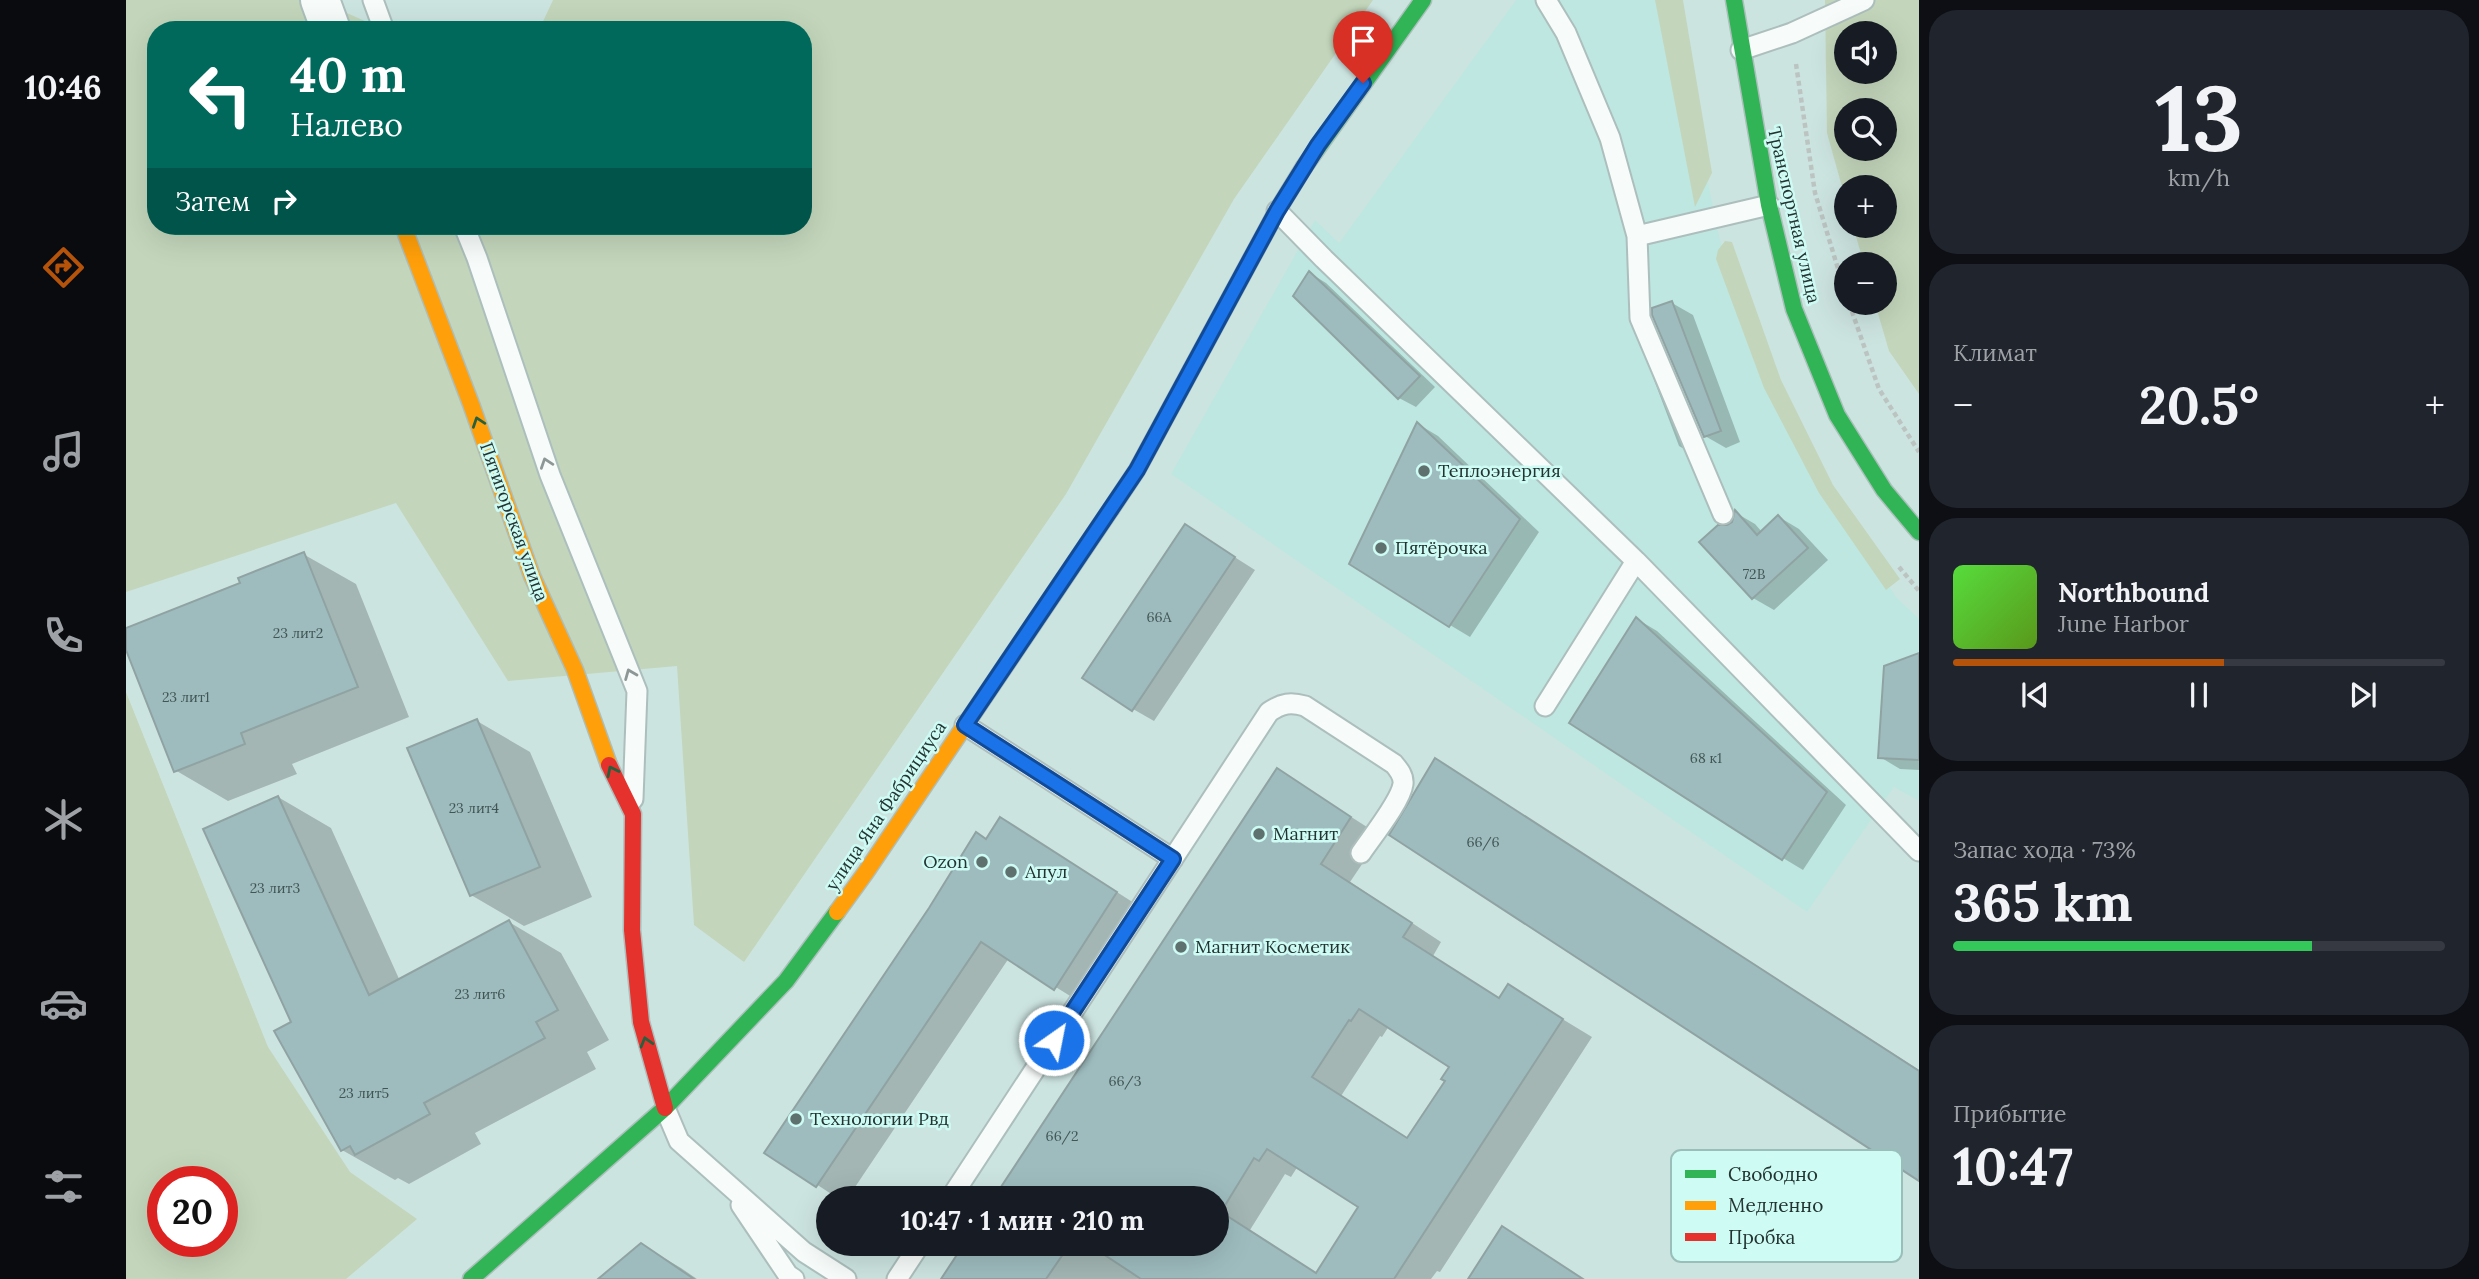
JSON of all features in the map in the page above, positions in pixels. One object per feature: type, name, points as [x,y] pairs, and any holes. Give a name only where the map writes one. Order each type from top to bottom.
[{"type":"main road","name":"улица Яна Фабрициуса","points":[[471,1279],[664,1108],[786,981],[866,872],[1137,470],[1277,211],[1318,145],[1423,0]]},
{"type":"main road","name":"Транспортная улица","points":[[1734,0],[1769,205],[1794,309],[1837,415],[1884,490],[1919,532]]},
{"type":"main road","name":"Пятигорская улица","points":[[407,235],[532,576],[575,670],[606,759],[633,814],[632,930],[641,1021],[664,1108]]},
{"type":"street","points":[[320,0],[328,21]]},
{"type":"lane","points":[[373,0],[381,21]]},
{"type":"lane","points":[[1546,0],[1566,33],[1610,138],[1637,236],[1640,318],[1723,514]]},
{"type":"lane","points":[[1741,50],[1792,33],[1864,0]]},
{"type":"lane","points":[[1637,236],[1769,205]]},
{"type":"lane","points":[[1277,211],[1636,561],[1919,851]]},
{"type":"lane","name":"Пятигорская улица","points":[[468,235],[550,475],[637,691],[633,814]]},
{"type":"lane","points":[[1545,706],[1636,561]]},
{"type":"lane","points":[[959,1186],[1269,712],[1278,705],[1292,702],[1315,713],[1394,764],[1401,772],[1403,782],[1399,795],[1361,853]]},
{"type":"lane","points":[[965,725],[1173,859]]},
{"type":"lane","points":[[664,1108],[679,1141],[804,1251],[846,1279]]},
{"type":"lane","points":[[724,1181],[788,1275],[794,1279]]},
{"type":"lane","points":[[897,1279],[912,1256]]},
{"type":"path","points":[[1792,33],[1815,193],[1834,256]]},
{"type":"path","points":[[1853,315],[1879,389],[1919,452]]},
{"type":"shaded area","points":[[1516,0],[1670,0],[1724,259],[1791,429],[1896,597],[1919,619],[1919,801],[1894,787],[1807,912],[1171,474],[1315,220],[1339,243]]},
{"type":"green space","points":[[126,0],[332,0],[340,10],[365,21],[147,21],[147,235],[812,235],[812,21],[543,21],[553,0],[1373,0],[1234,199],[1066,494],[744,962],[694,925],[677,666],[508,681],[396,503],[126,592]]},
{"type":"green space","points":[[1655,0],[1683,0],[1712,173],[1695,207]]},
{"type":"green space","points":[[1825,0],[1919,0],[1919,394],[1889,351],[1878,315],[1897,315],[1897,252],[1861,252],[1856,238],[1897,238],[1897,175],[1839,175],[1835,161],[1897,161],[1897,98],[1834,98],[1834,158],[1827,133]]},
{"type":"green space","points":[[1725,241],[1732,242],[1781,380],[1833,485],[1900,579],[1886,590],[1819,493],[1764,388],[1716,259],[1718,250]]},
{"type":"green space","points":[[126,692],[268,1047],[350,1172],[417,1219],[346,1279],[126,1279]]},
{"type":"building","points":[[1309,271],[1420,376],[1398,399],[1293,296]]},
{"type":"building","points":[[1672,301],[1721,431],[1704,437],[1652,315],[1652,308]]},
{"type":"building","points":[[1417,422],[1520,519],[1449,627],[1349,564]]},
{"type":"building","points":[[1735,510],[1757,535],[1778,515],[1808,548],[1752,599],[1699,542],[1718,525],[1732,522]]},
{"type":"building","points":[[1185,524],[1235,557],[1132,711],[1082,678]]},
{"type":"building","points":[[304,552],[358,687],[241,733],[245,744],[174,772],[126,650],[126,628],[240,583],[238,578]]},
{"type":"building","points":[[1636,617],[1827,792],[1782,860],[1569,723]]},
{"type":"building","points":[[1919,653],[1919,760],[1878,758],[1884,666]]},
{"type":"building","points":[[477,719],[540,867],[470,896],[407,748]]},
{"type":"building","points":[[1435,758],[1919,1071],[1919,1181],[1902,1170],[1902,1150],[1872,1150],[1389,835]]},
{"type":"building","points":[[1277,768],[1351,817],[1321,864],[1412,923],[1403,937],[1499,998],[1508,984],[1563,1019],[1394,1279],[1141,1279],[1106,1256],[1229,1256],[1229,1217],[1316,1273],[1358,1207],[1267,1149],[1259,1161],[1254,1158],[1229,1199],[1229,1186],[1002,1186]],"holes":[[[1359,1009],[1449,1067],[1441,1079],[1445,1081],[1407,1138],[1312,1077]]]},
{"type":"building","points":[[278,796],[369,995],[509,920],[558,1010],[536,1022],[545,1038],[424,1103],[430,1114],[355,1155],[350,1146],[341,1151],[274,1031],[291,1022],[203,829]]},
{"type":"building","points":[[1000,817],[1117,892],[1054,990],[981,942],[816,1187],[764,1153],[929,908],[976,832],[986,839]]},
{"type":"building","points":[[1502,1226],[1583,1279],[1468,1279]]},
{"type":"building","points":[[641,1243],[694,1279],[598,1279]]},
{"type":"building","points":[[956,1256],[1062,1256],[1046,1279],[941,1279]]},
{"type":"traffic: fast","points":[[1304,167],[1423,0]]},
{"type":"traffic: fast","points":[[1734,0],[1769,205],[1794,309],[1837,415],[1884,490],[1919,532]]},
{"type":"traffic: fast","points":[[471,1279],[665,1108],[786,981],[837,912]]},
{"type":"traffic: slow","points":[[406,235],[471,404],[532,576],[575,670],[609,765]]},
{"type":"traffic: slow","points":[[837,912],[1111,509]]},
{"type":"traffic: jam","points":[[1111,509],[1137,470],[1277,211],[1304,167]]},
{"type":"traffic: jam","points":[[609,765],[633,814],[632,930],[641,1022],[665,1108]]},
{"type":"place","name":"Теплоэнергия","points":[[1424,471]]},
{"type":"place","name":"Пятёрочка","points":[[1381,548]]},
{"type":"place","name":"Магнит","points":[[1259,834]]},
{"type":"place","name":"Ozon","points":[[982,862]]},
{"type":"place","name":"Апул","points":[[1011,872]]},
{"type":"place","name":"Магнит Косметик","points":[[1181,947]]},
{"type":"place","name":"Технологии Рвд","points":[[796,1119]]},
{"type":"route","points":[[1054,1040],[1173,859],[965,725],[1137,470],[1277,211],[1318,145],[1363,83]]}]
